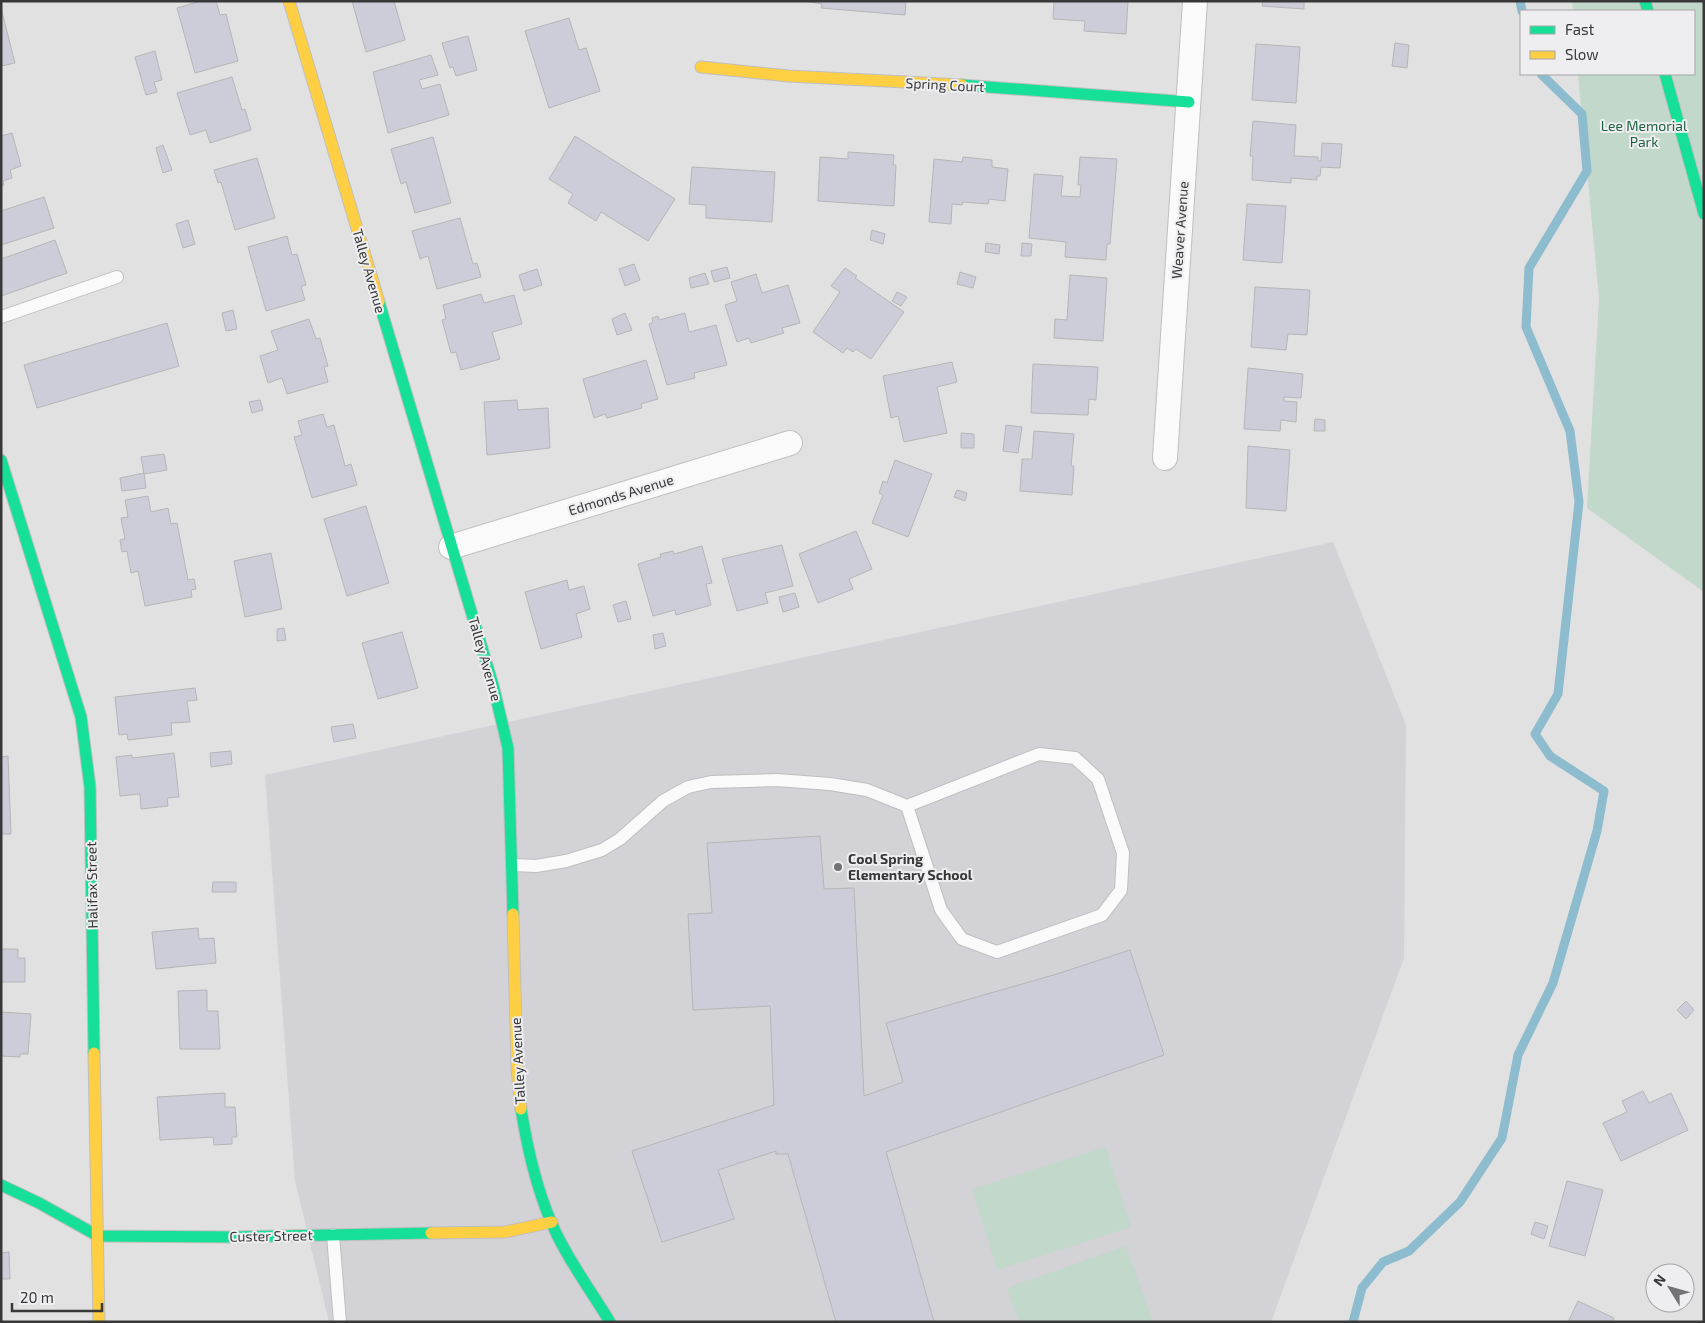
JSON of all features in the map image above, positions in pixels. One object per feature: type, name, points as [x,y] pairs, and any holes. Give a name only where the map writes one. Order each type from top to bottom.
[{"type":"main road","name":"Talley Avenue","points":[[289,1],[493,684],[508,748],[513,866],[516,1068],[520,1111],[531,1165],[563,1246],[610,1322]]},
{"type":"main road","name":"Spring Court","points":[[701,67],[789,76],[1014,88],[1188,102]]},
{"type":"main road","points":[[1665,75],[1704,214]]},
{"type":"main road","name":"Halifax Street","points":[[1,460],[30,562],[81,717],[90,787],[99,1322]]},
{"type":"main road","name":"Custer Street","points":[[1,1185],[39,1203],[98,1236],[505,1232],[552,1222]]},
{"type":"street","name":"Weaver Avenue","points":[[1165,458],[1195,1]]},
{"type":"street","name":"Edmonds Avenue","points":[[451,547],[790,443]]},
{"type":"lane","points":[[1,318],[117,276]]},
{"type":"lane","points":[[513,866],[536,866],[566,862],[602,850],[620,839],[663,801],[688,788],[711,782],[777,780],[830,784],[867,790],[907,806],[1040,754],[1075,758],[1098,779],[1123,853],[1121,890],[1102,915],[997,952],[962,939],[941,910],[907,806]]},
{"type":"lane","points":[[333,1235],[340,1322]]},
{"type":"shaded area","name":"Cool Spring Elementary School","points":[[1333,542],[1406,725],[1404,958],[1271,1322],[329,1322],[295,1181],[265,775]]},
{"type":"green space","name":"Lee Memorial Park","points":[[1572,1],[1704,1],[1704,592],[1587,508],[1599,298],[1578,75],[1695,75],[1695,10],[1573,10]]},
{"type":"green space","points":[[1106,1147],[1131,1227],[997,1270],[972,1189]]},
{"type":"green space","points":[[1126,1246],[1153,1322],[1019,1322],[1007,1288]]},
{"type":"building","points":[[201,1],[216,1],[220,15],[226,14],[238,61],[195,73],[177,8]]},
{"type":"building","points":[[352,1],[394,1],[405,40],[366,52]]},
{"type":"building","points":[[803,1],[906,1],[905,15],[821,8],[822,4]]},
{"type":"building","points":[[1054,1],[1128,1],[1126,34],[1084,31],[1085,21],[1053,19]]},
{"type":"building","points":[[1263,1],[1304,1],[1304,9],[1262,6]]},
{"type":"building","points":[[1,8],[15,63],[1,66]]},
{"type":"building","points":[[569,18],[579,50],[586,48],[600,91],[549,108],[525,31]]},
{"type":"building","points":[[468,36],[477,70],[456,76],[453,67],[450,68],[442,43]]},
{"type":"building","points":[[1395,43],[1409,45],[1407,68],[1392,66]]},
{"type":"building","points":[[1256,44],[1300,47],[1296,103],[1252,100]]},
{"type":"building","points":[[155,51],[162,80],[154,82],[157,92],[146,95],[135,57]]},
{"type":"building","points":[[431,55],[438,75],[419,80],[422,89],[440,84],[449,115],[388,133],[373,72]]},
{"type":"building","points":[[232,77],[242,110],[245,109],[251,130],[210,143],[206,130],[190,135],[177,93]]},
{"type":"building","points":[[1253,121],[1296,125],[1294,156],[1318,157],[1318,161],[1321,161],[1322,143],[1342,144],[1340,168],[1321,167],[1320,176],[1317,176],[1317,180],[1291,178],[1291,183],[1252,180],[1253,156],[1250,156]]},
{"type":"building","points":[[12,133],[21,166],[10,170],[12,178],[3,181],[4,185],[1,186],[1,136]]},
{"type":"building","points":[[575,136],[675,199],[648,241],[601,212],[596,221],[568,203],[573,194],[549,179]]},
{"type":"building","points":[[433,137],[451,203],[415,213],[406,182],[401,184],[391,149]]},
{"type":"building","points":[[163,145],[172,170],[163,173],[156,148]]},
{"type":"building","points":[[848,152],[894,155],[893,165],[896,165],[894,206],[818,201],[820,157],[848,159]]},
{"type":"building","points":[[963,157],[992,160],[992,167],[1008,169],[1005,201],[989,199],[988,204],[963,202],[962,205],[952,204],[951,224],[929,222],[934,159],[962,162]]},
{"type":"building","points":[[1080,157],[1117,159],[1110,244],[1107,244],[1106,260],[1065,257],[1066,242],[1029,238],[1034,174],[1063,176],[1061,196],[1080,197],[1081,185],[1078,185]]},
{"type":"building","points":[[257,158],[275,218],[235,230],[221,182],[218,183],[214,170]]},
{"type":"building","points":[[692,167],[775,172],[772,222],[706,218],[706,205],[689,204]]},
{"type":"building","points":[[44,197],[54,228],[1,245],[1,211]]},
{"type":"building","points":[[1247,204],[1286,206],[1282,263],[1243,260]]},
{"type":"building","points":[[460,218],[473,264],[477,263],[481,277],[437,289],[428,256],[420,259],[412,231]]},
{"type":"building","points":[[188,220],[195,244],[183,248],[176,224]]},
{"type":"building","points":[[872,230],[885,234],[883,244],[870,240]]},
{"type":"building","points":[[287,236],[292,255],[297,254],[306,285],[301,286],[305,300],[266,311],[248,247]]},
{"type":"building","points":[[55,240],[67,273],[1,296],[1,259]]},
{"type":"building","points":[[986,243],[1000,245],[999,254],[985,252]]},
{"type":"building","points":[[1022,243],[1032,244],[1031,256],[1021,256]]},
{"type":"building","points":[[634,264],[640,280],[625,286],[619,269]]},
{"type":"building","points":[[727,267],[730,278],[714,282],[711,271]]},
{"type":"building","points":[[845,268],[857,276],[855,278],[904,312],[871,359],[856,349],[853,352],[847,348],[843,353],[813,332],[840,292],[831,286]]},
{"type":"building","points":[[537,269],[542,285],[524,291],[519,275]]},
{"type":"building","points":[[960,272],[976,277],[973,288],[957,284]]},
{"type":"building","points":[[705,273],[709,284],[691,288],[689,278]]},
{"type":"building","points":[[756,274],[762,293],[788,285],[800,323],[782,328],[784,333],[751,343],[749,338],[737,342],[725,305],[737,301],[731,282]]},
{"type":"building","points":[[1070,275],[1107,278],[1103,341],[1054,338],[1055,319],[1067,320]]},
{"type":"building","points":[[1255,287],[1310,290],[1307,335],[1288,334],[1286,350],[1251,347]]},
{"type":"building","points":[[897,292],[907,297],[901,306],[892,301]]},
{"type":"building","points":[[481,294],[484,303],[514,295],[522,324],[492,332],[500,359],[461,370],[456,352],[451,353],[442,320],[446,319],[443,305]]},
{"type":"building","points":[[233,310],[237,329],[226,331],[222,313]]},
{"type":"building","points":[[625,313],[632,330],[617,335],[612,319]]},
{"type":"building","points":[[685,313],[689,332],[716,325],[727,365],[694,373],[695,378],[667,385],[649,324],[653,322],[652,318],[658,316],[659,320]]},
{"type":"building","points":[[309,319],[316,339],[320,338],[328,366],[324,367],[328,382],[287,394],[282,378],[268,383],[260,356],[278,350],[271,331]]},
{"type":"building","points":[[167,323],[179,366],[37,408],[24,365]]},
{"type":"building","points":[[646,360],[658,399],[641,404],[642,408],[607,418],[605,414],[594,418],[583,379]]},
{"type":"building","points":[[952,362],[957,382],[937,387],[947,433],[904,442],[898,416],[891,418],[883,376]]},
{"type":"building","points":[[1033,364],[1098,367],[1096,400],[1089,399],[1088,415],[1031,413]]},
{"type":"building","points":[[1248,368],[1303,374],[1301,398],[1284,397],[1284,401],[1297,402],[1296,422],[1281,420],[1280,431],[1244,429]]},
{"type":"building","points":[[260,400],[263,410],[252,413],[249,402]]},
{"type":"building","points":[[517,400],[518,410],[548,408],[550,448],[487,455],[484,402]]},
{"type":"building","points":[[323,414],[327,427],[334,425],[345,466],[351,464],[357,485],[312,498],[294,437],[302,435],[298,421]]},
{"type":"building","points":[[1315,419],[1325,420],[1325,431],[1314,431]]},
{"type":"building","points":[[1006,425],[1022,427],[1018,453],[1003,451]]},
{"type":"building","points":[[1034,431],[1074,434],[1071,466],[1074,466],[1072,495],[1020,491],[1022,459],[1032,459]]},
{"type":"building","points":[[961,433],[974,434],[974,448],[961,448]]},
{"type":"building","points":[[1248,446],[1290,450],[1286,511],[1246,508]]},
{"type":"building","points":[[164,454],[167,470],[144,474],[141,457]]},
{"type":"building","points":[[895,460],[932,474],[908,537],[872,523],[883,495],[879,493],[883,481],[887,483]]},
{"type":"building","points":[[144,473],[146,488],[122,491],[120,478]]},
{"type":"building","points":[[957,490],[967,493],[965,501],[954,497]]},
{"type":"building","points":[[148,496],[151,512],[168,508],[171,524],[177,523],[188,580],[194,579],[196,589],[191,590],[192,597],[145,606],[138,571],[131,573],[127,551],[122,552],[120,540],[125,539],[121,518],[128,517],[125,500]]},
{"type":"building","points":[[366,506],[389,583],[347,596],[324,519]]},
{"type":"building","points":[[856,531],[872,569],[849,579],[853,589],[818,603],[799,554]]},
{"type":"building","points":[[782,545],[793,586],[765,593],[768,603],[737,611],[722,559]]},
{"type":"building","points":[[702,546],[712,583],[706,584],[711,605],[676,615],[675,610],[653,616],[638,564],[661,557],[660,554],[673,551],[674,554]]},
{"type":"building","points":[[271,553],[282,609],[245,617],[234,561]]},
{"type":"building","points":[[567,580],[569,590],[584,586],[590,609],[576,614],[582,637],[541,649],[525,592]]},
{"type":"building","points":[[795,593],[799,607],[783,612],[779,597]]},
{"type":"building","points":[[626,601],[631,619],[618,622],[613,605]]},
{"type":"building","points":[[284,628],[286,640],[277,641],[277,629]]},
{"type":"building","points":[[402,632],[418,688],[378,699],[362,643]]},
{"type":"building","points":[[663,633],[666,646],[655,649],[653,635]]},
{"type":"building","points":[[195,688],[197,700],[187,701],[190,722],[171,723],[172,735],[128,740],[127,734],[119,735],[115,697]]},
{"type":"building","points":[[353,724],[356,738],[334,742],[331,727]]},
{"type":"building","points":[[231,751],[232,764],[211,767],[210,753]]},
{"type":"building","points":[[174,753],[179,797],[167,798],[168,806],[141,809],[140,794],[120,796],[116,757],[132,755],[132,758]]},
{"type":"building","points":[[8,756],[11,834],[1,834],[1,757]]},
{"type":"building","points":[[820,836],[824,889],[854,888],[864,1096],[903,1082],[886,1023],[1057,974],[1130,950],[1164,1055],[886,1152],[934,1322],[836,1322],[788,1154],[776,1154],[776,1151],[718,1170],[734,1219],[662,1242],[632,1151],[774,1105],[770,1006],[693,1010],[688,914],[712,913],[707,843]]},
{"type":"building","points":[[213,882],[236,882],[236,892],[212,892]]},
{"type":"building","points":[[198,928],[199,939],[214,938],[216,963],[156,969],[152,932]]},
{"type":"building","points":[[1,949],[18,949],[18,958],[25,958],[25,982],[1,982]]},
{"type":"building","points":[[207,990],[207,1011],[218,1011],[220,1049],[180,1049],[178,991]]},
{"type":"building","points":[[1686,1001],[1694,1010],[1686,1019],[1677,1010]]},
{"type":"building","points":[[1,1012],[31,1014],[28,1054],[20,1054],[20,1057],[1,1056]]},
{"type":"building","points":[[1643,1091],[1649,1103],[1671,1093],[1688,1130],[1621,1161],[1603,1123],[1627,1112],[1622,1101]]},
{"type":"building","points":[[225,1093],[225,1107],[235,1107],[237,1137],[232,1137],[232,1144],[214,1145],[213,1137],[160,1140],[157,1097]]},
{"type":"building","points":[[1567,1181],[1603,1190],[1585,1256],[1549,1246]]},
{"type":"building","points":[[1535,1222],[1548,1226],[1544,1239],[1531,1234]]},
{"type":"building","points":[[9,1252],[10,1279],[1,1279],[1,1253]]},
{"type":"building","points":[[1578,1301],[1614,1318],[1612,1322],[1568,1322]]},
{"type":"waterway","points":[[1520,1],[1522,10]]},
{"type":"waterway","points":[[1353,1322],[1362,1288],[1383,1262],[1409,1251],[1460,1202],[1502,1138],[1518,1055],[1553,983],[1597,831],[1604,791],[1550,756],[1535,734],[1558,694],[1579,502],[1570,431],[1526,327],[1529,268],[1587,171],[1582,114],[1542,75]]},
{"type":"traffic: fast","points":[[1645,1],[1648,10]]},
{"type":"traffic: fast","points":[[1665,75],[1704,214]]},
{"type":"traffic: fast","points":[[962,85],[1189,102]]},
{"type":"traffic: fast","points":[[379,302],[493,685],[508,748],[513,914]]},
{"type":"traffic: fast","points":[[1,460],[81,717],[90,787],[94,1053]]},
{"type":"traffic: fast","points":[[521,1109],[535,1174],[551,1222],[570,1259],[610,1322]]},
{"type":"traffic: fast","points":[[1,1185],[39,1203],[98,1236],[234,1237],[431,1233]]},
{"type":"traffic: slow","points":[[289,1],[379,302]]},
{"type":"traffic: slow","points":[[701,67],[789,76],[962,85]]},
{"type":"traffic: slow","points":[[513,914],[517,1068],[521,1109]]},
{"type":"traffic: slow","points":[[94,1053],[99,1322]]},
{"type":"traffic: slow","points":[[431,1233],[505,1232],[552,1222]]},
{"type":"place","name":"Cool Spring Elementary School","points":[[838,867]]}]
